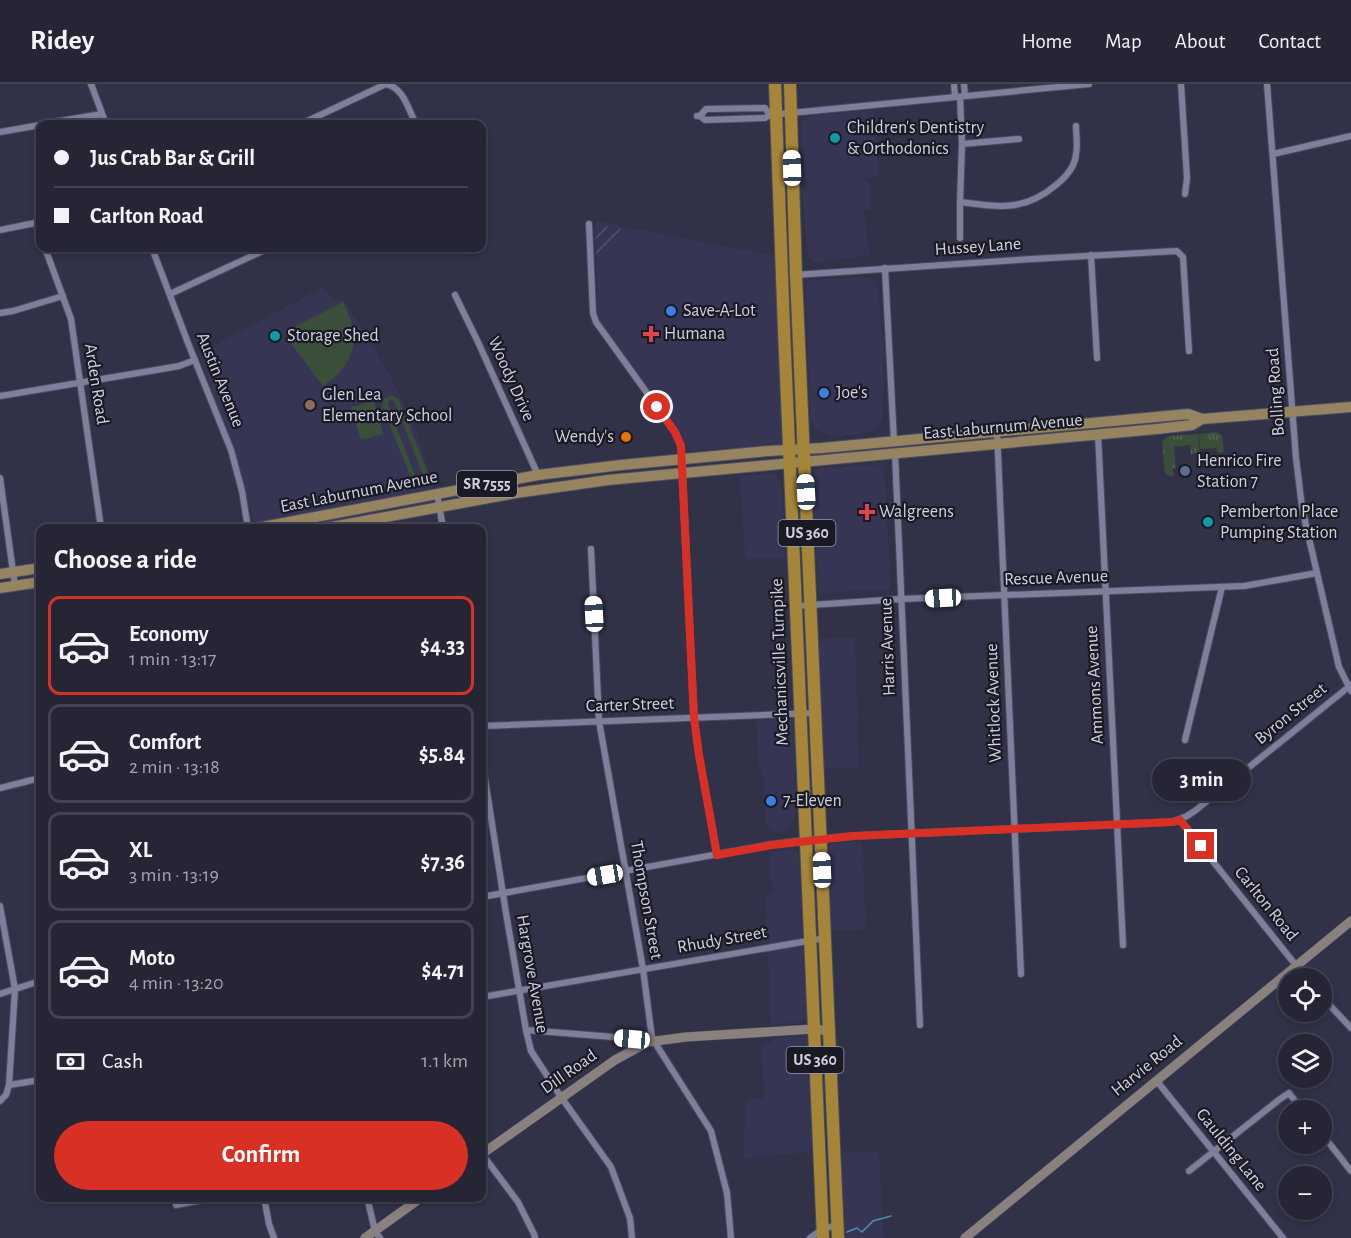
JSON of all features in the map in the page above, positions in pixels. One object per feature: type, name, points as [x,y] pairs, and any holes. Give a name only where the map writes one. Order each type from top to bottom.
[{"type":"highway","name":"Mechanicsville Turnpike","points":[[775,84],[773,114],[824,1235]]},
{"type":"highway","name":"Mechanicsville Turnpike","points":[[790,84],[796,275],[838,1238]]},
{"type":"main road","name":"East Laburnum Avenue","points":[[277,524],[437,493],[586,468],[789,449],[804,455],[895,453],[1191,425],[1202,419],[1351,407]]},
{"type":"main road","name":"East Laburnum Avenue","points":[[356,524],[516,493],[588,482],[789,463],[804,455],[840,446],[1188,414],[1202,419]]},
{"type":"main road","points":[[0,574],[36,569]]},
{"type":"main road","points":[[0,588],[36,583]]},
{"type":"street","points":[[91,84],[104,120]]},
{"type":"street","points":[[310,120],[386,84],[400,92],[414,120]]},
{"type":"street","points":[[954,84],[960,97]]},
{"type":"street","points":[[960,238],[962,144],[960,97],[964,84]]},
{"type":"street","points":[[773,114],[765,108],[706,110],[698,116],[705,120],[765,118],[773,114],[1089,84]]},
{"type":"street","points":[[1181,84],[1187,178],[1185,194]]},
{"type":"street","name":"Bolling Road","points":[[1267,84],[1302,507],[1339,668],[1350,688]]},
{"type":"street","points":[[69,120],[102,114]]},
{"type":"street","points":[[0,132],[36,126]]},
{"type":"street","points":[[960,202],[1017,205],[1045,193],[1069,173],[1076,154],[1076,126]]},
{"type":"street","points":[[1273,154],[1351,136]]},
{"type":"street","points":[[962,144],[1019,138]]},
{"type":"street","points":[[0,230],[36,223]]},
{"type":"street","points":[[589,224],[593,313],[596,322],[675,432],[681,446],[694,718],[717,855]]},
{"type":"street","name":"Hussey Lane","points":[[782,276],[1177,251],[1183,256],[1189,351]]},
{"type":"street","name":"Arden Road","points":[[46,252],[71,319],[100,524]]},
{"type":"street","name":"Austin Avenue","points":[[154,252],[231,450],[242,491],[247,524]]},
{"type":"street","points":[[170,294],[260,252]]},
{"type":"street","points":[[1091,255],[1096,358]]},
{"type":"street","name":"Harris Avenue","points":[[885,268],[920,1024]]},
{"type":"street","name":"Woody Drive","points":[[455,295],[538,475]]},
{"type":"street","points":[[0,313],[63,296]]},
{"type":"street","points":[[0,396],[179,366],[195,360]]},
{"type":"street","name":"Ammons Avenue","points":[[1097,422],[1123,945]]},
{"type":"street","name":"Whitlock Avenue","points":[[998,431],[1021,974]]},
{"type":"street","points":[[0,478],[15,586]]},
{"type":"street","points":[[437,493],[442,524]]},
{"type":"street","points":[[344,511],[346,524]]},
{"type":"street","name":"Thompson Street","points":[[591,549],[599,721],[643,969],[653,1041],[711,1131],[727,1193],[731,1238]]},
{"type":"street","name":"Rescue Avenue","points":[[796,606],[902,599],[1244,586],[1317,573]]},
{"type":"street","points":[[1185,740],[1222,587]]},
{"type":"street","name":"Byron Street","points":[[486,896],[806,840],[1173,822],[1203,805],[1350,688]]},
{"type":"street","name":"Carter Street","points":[[486,726],[816,713]]},
{"type":"street","points":[[0,788],[36,779]]},
{"type":"street","name":"Hargrove Avenue","points":[[486,810],[531,1051],[611,1167],[630,1218],[632,1238]]},
{"type":"street","name":"Carlton Road","points":[[1180,820],[1298,968]]},
{"type":"street","points":[[0,906],[15,988],[9,1086],[6,1095],[0,1101]]},
{"type":"street","name":"Harvie Road","points":[[965,1238],[1351,921]]},
{"type":"street","name":"Rhudy Street","points":[[486,996],[825,938]]},
{"type":"street","points":[[0,994],[36,982]]},
{"type":"street","points":[[1332,1008],[1351,1028]]},
{"type":"street","name":"Dill Road","points":[[486,1151],[615,1060],[643,1044],[686,1036],[814,1029],[829,1031]]},
{"type":"street","points":[[526,1030],[653,1041]]},
{"type":"street","name":"Gaulding Lane","points":[[1156,1080],[1283,1238]]},
{"type":"street","points":[[9,1086],[36,1081]]},
{"type":"street","points":[[1279,1100],[1289,1093],[1294,1100]]},
{"type":"street","points":[[1189,1171],[1278,1101]]},
{"type":"street","points":[[1332,1146],[1350,1169]]},
{"type":"street","points":[[486,1159],[518,1202],[535,1238]]},
{"type":"street","points":[[176,1205],[192,1202]]},
{"type":"street","points":[[265,1202],[274,1238]]},
{"type":"street","points":[[368,1202],[378,1234]]},
{"type":"street","points":[[365,1238],[378,1234],[416,1202]]},
{"type":"street","points":[[810,1238],[824,1235],[837,1225]]},
{"type":"shaded area","points":[[874,110],[878,174],[873,178],[860,180],[869,180],[871,210],[864,211],[870,255],[815,262],[808,257],[802,193],[809,183],[812,183],[805,180],[801,125],[806,116]]},
{"type":"shaded area","points":[[595,221],[786,258],[796,442],[691,451],[602,324],[598,312]]},
{"type":"shaded area","points":[[595,225],[628,230],[600,260],[596,261]]},
{"type":"shaded area","points":[[869,277],[877,282],[884,351],[883,419],[874,431],[835,437],[815,427],[810,418],[806,285],[809,280]]},
{"type":"shaded area","name":"Glen Lea Elementary School","points":[[323,287],[332,299],[344,300],[390,375],[418,435],[431,479],[432,503],[314,524],[256,524],[199,354]]},
{"type":"shaded area","points":[[884,465],[891,589],[818,593],[813,473],[820,468]]},
{"type":"shaded area","points":[[774,474],[781,480],[785,559],[746,559],[739,476]]},
{"type":"shaded area","points":[[855,637],[859,768],[824,769],[818,639]]},
{"type":"shaded area","points":[[791,719],[794,721],[795,819],[790,826],[778,834],[765,825],[763,775],[758,763],[756,720]]},
{"type":"shaded area","points":[[862,841],[866,929],[830,931],[827,846],[831,843]]},
{"type":"shaded area","points":[[795,850],[799,853],[806,1017],[801,1022],[771,1025],[765,894],[772,894],[769,852]]},
{"type":"shaded area","points":[[807,1037],[812,1145],[808,1152],[744,1158],[745,1100],[764,1098],[762,1044],[771,1043],[772,1038]]},
{"type":"shaded area","points":[[879,1151],[884,1238],[844,1238],[842,1152]]},
{"type":"green space","points":[[343,302],[353,327],[352,349],[343,369],[323,386],[287,338],[289,330]]},
{"type":"green space","points":[[391,395],[399,400],[428,473],[429,478],[424,485],[417,485],[412,480],[382,406],[383,399]],"holes":[[[392,400],[423,475],[421,480],[416,478],[388,405],[388,402]]]},
{"type":"green space","points":[[374,401],[383,434],[361,440],[351,407]]},
{"type":"green space","points":[[1216,432],[1222,435],[1224,452],[1218,454],[1216,448],[1200,449],[1199,434]]},
{"type":"green space","points":[[1198,434],[1200,458],[1196,458],[1196,453],[1191,454],[1190,445],[1174,447],[1176,468],[1173,468],[1174,476],[1165,473],[1162,442],[1164,439],[1169,436]]},
{"type":"waterway","points":[[847,1232],[857,1228],[862,1232],[873,1221],[891,1216]]},
{"type":"place","name":"Children's Dentistry & Orthodonics","points":[[835,138]]},
{"type":"place","name":"Save-A-Lot","points":[[671,311]]},
{"type":"place","name":"Humana","points":[[651,334]]},
{"type":"place","name":"Storage Shed","points":[[275,336]]},
{"type":"place","name":"Joe's","points":[[824,393]]},
{"type":"place","name":"Glen Lea Elementary School","points":[[310,405]]},
{"type":"place","name":"Wendy's","points":[[626,437]]},
{"type":"place","name":"Henrico Fire Station 7","points":[[1185,471]]},
{"type":"place","name":"Walgreens","points":[[867,512]]},
{"type":"place","name":"Pemberton Place Pumping Station","points":[[1208,522]]},
{"type":"place","name":"7-Eleven","points":[[771,801]]},
{"type":"route","points":[[657,407],[675,432],[681,446],[694,718],[717,855],[806,840],[853,836],[1180,820],[1201,846]]}]
